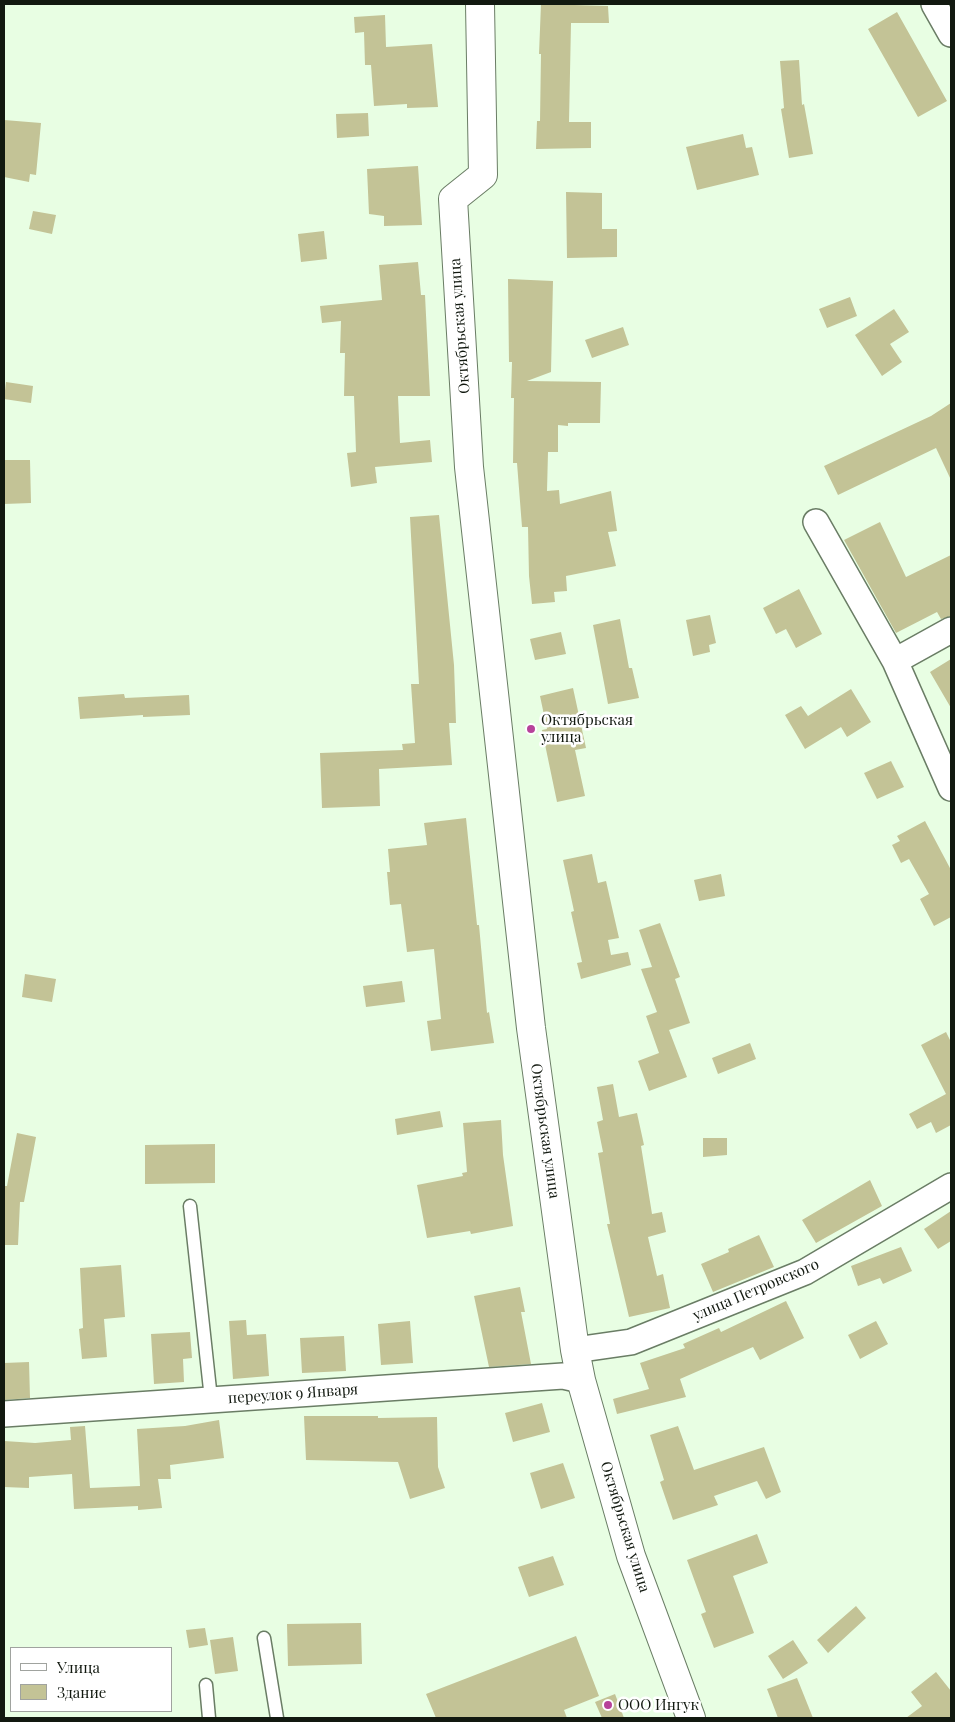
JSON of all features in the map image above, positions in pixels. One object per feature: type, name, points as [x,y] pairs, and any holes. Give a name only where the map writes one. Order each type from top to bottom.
[{"type":"main road","name":"Октябрьская улица","points":[[480,4],[484,175],[452,199],[469,467],[531,1028],[575,1350],[581,1380],[632,1556],[692,1718]]},
{"type":"street","points":[[934,4],[951,34]]},
{"type":"street","points":[[816,522],[895,661],[951,788]]},
{"type":"street","points":[[895,661],[951,630]]},
{"type":"street","name":"улица Петровского","points":[[575,1350],[631,1342],[805,1272],[951,1186]]},
{"type":"street","name":"переулок 9 Января","points":[[4,1414],[563,1376],[581,1380]]},
{"type":"lane","points":[[190,1206],[211,1399]]},
{"type":"lane","points":[[264,1638],[277,1718]]},
{"type":"lane","points":[[206,1685],[209,1718]]},
{"type":"building","points":[[541,4],[608,6],[609,23],[571,23],[569,122],[591,122],[591,148],[536,149],[537,121],[540,121],[541,54],[539,54]]},
{"type":"building","points":[[897,12],[947,101],[918,117],[868,29]]},
{"type":"building","points":[[385,15],[386,47],[432,44],[438,107],[407,108],[407,104],[374,106],[371,65],[365,65],[364,32],[355,33],[354,17]]},
{"type":"building","points":[[799,60],[802,105],[804,104],[813,154],[789,158],[781,109],[784,108],[780,61]]},
{"type":"building","points":[[368,113],[369,136],[337,138],[336,114]]},
{"type":"building","points":[[4,120],[41,123],[36,175],[30,174],[29,182],[4,177]]},
{"type":"building","points":[[743,134],[746,148],[752,147],[759,175],[697,190],[686,147]]},
{"type":"building","points":[[418,166],[422,225],[384,226],[384,216],[369,214],[367,169]]},
{"type":"building","points":[[566,192],[602,193],[602,229],[617,229],[617,257],[567,258]]},
{"type":"building","points":[[33,211],[56,215],[52,234],[29,229]]},
{"type":"building","points":[[324,231],[327,259],[301,262],[298,234]]},
{"type":"building","points":[[418,262],[421,295],[425,295],[430,396],[398,396],[400,443],[430,440],[432,462],[375,467],[377,483],[351,487],[347,453],[356,452],[354,396],[344,396],[345,353],[340,353],[341,321],[322,323],[320,306],[382,300],[379,265]]},
{"type":"building","points":[[508,279],[553,281],[551,372],[527,381],[601,382],[600,423],[568,423],[568,426],[558,425],[558,452],[548,452],[547,491],[559,490],[560,504],[611,491],[617,531],[608,532],[616,566],[566,576],[567,591],[554,592],[555,602],[532,604],[529,576],[528,527],[522,527],[517,463],[513,463],[514,398],[511,398],[512,362],[509,362]]},
{"type":"building","points":[[850,297],[857,316],[827,328],[819,309]]},
{"type":"building","points":[[894,309],[909,332],[890,344],[902,362],[882,376],[855,335]]},
{"type":"building","points":[[623,327],[629,345],[592,358],[585,340]]},
{"type":"building","points":[[6,382],[33,386],[31,403],[4,399]]},
{"type":"building","points":[[951,403],[951,480],[936,448],[838,495],[824,466],[931,416]]},
{"type":"building","points":[[4,460],[30,460],[31,503],[4,504]]},
{"type":"building","points":[[439,515],[454,665],[456,723],[449,723],[452,765],[379,769],[380,806],[322,808],[320,753],[403,750],[402,744],[415,743],[411,684],[419,684],[410,517]]},
{"type":"building","points":[[880,522],[906,577],[951,555],[951,616],[941,619],[937,612],[896,633],[844,540]]},
{"type":"building","points":[[799,589],[822,634],[796,648],[786,629],[776,634],[763,608]]},
{"type":"building","points":[[710,615],[716,643],[709,645],[710,652],[693,656],[686,620]]},
{"type":"building","points":[[620,619],[629,668],[632,668],[639,698],[608,704],[593,625]]},
{"type":"building","points":[[561,632],[566,654],[535,660],[530,639]]},
{"type":"building","points":[[951,659],[951,708],[930,672]]},
{"type":"building","points":[[573,688],[586,748],[575,750],[585,796],[557,802],[542,730],[547,729],[540,696]]},
{"type":"building","points":[[851,689],[871,722],[847,737],[841,727],[805,749],[785,715],[801,706],[808,716]]},
{"type":"building","points":[[124,694],[125,698],[189,695],[190,715],[143,717],[143,715],[80,719],[78,697]]},
{"type":"building","points":[[891,761],[904,787],[877,799],[864,773]]},
{"type":"building","points":[[466,818],[487,1013],[489,1012],[494,1043],[431,1051],[427,1021],[441,1019],[434,949],[407,952],[401,904],[390,905],[387,872],[390,872],[388,849],[427,845],[424,823]]},
{"type":"building","points":[[925,821],[951,870],[951,917],[934,926],[920,899],[929,894],[909,859],[901,863],[892,845],[900,841],[897,836]]},
{"type":"building","points":[[592,854],[598,883],[606,881],[619,938],[608,940],[611,955],[628,952],[631,965],[581,979],[577,963],[582,962],[571,912],[574,911],[563,860]]},
{"type":"building","points":[[721,874],[725,896],[699,901],[694,880]]},
{"type":"building","points":[[660,923],[680,977],[675,979],[690,1023],[669,1030],[687,1077],[649,1091],[638,1061],[659,1053],[646,1016],[657,1012],[641,969],[652,967],[639,930]]},
{"type":"building","points":[[25,974],[56,979],[52,1002],[22,997]]},
{"type":"building","points":[[402,981],[405,1002],[366,1007],[363,986]]},
{"type":"building","points":[[946,1032],[951,1042],[951,1125],[936,1133],[931,1122],[917,1129],[909,1114],[946,1094],[921,1045]]},
{"type":"building","points":[[750,1043],[756,1059],[718,1074],[712,1058]]},
{"type":"building","points":[[613,1084],[619,1117],[637,1113],[644,1145],[641,1146],[652,1214],[662,1212],[666,1232],[648,1237],[657,1276],[663,1274],[670,1308],[629,1317],[607,1224],[610,1224],[598,1153],[603,1152],[597,1122],[603,1120],[597,1087]]},
{"type":"building","points":[[440,1111],[443,1127],[397,1135],[395,1119]]},
{"type":"building","points":[[501,1120],[503,1155],[513,1226],[471,1234],[470,1231],[427,1238],[417,1185],[463,1176],[462,1173],[467,1172],[463,1123]]},
{"type":"building","points":[[17,1133],[36,1137],[24,1202],[20,1202],[18,1245],[4,1245],[4,1186],[7,1186]]},
{"type":"building","points":[[703,1138],[727,1138],[727,1155],[703,1157]]},
{"type":"building","points":[[215,1144],[215,1183],[145,1184],[145,1145]]},
{"type":"building","points":[[870,1180],[882,1206],[816,1243],[802,1220]]},
{"type":"building","points":[[951,1211],[951,1241],[938,1249],[924,1229]]},
{"type":"building","points":[[759,1235],[774,1267],[713,1292],[701,1264],[729,1252],[728,1249]]},
{"type":"building","points":[[901,1247],[912,1271],[883,1284],[880,1278],[858,1286],[851,1266]]},
{"type":"building","points":[[121,1265],[125,1317],[104,1319],[107,1357],[82,1359],[79,1329],[83,1328],[80,1268]]},
{"type":"building","points":[[520,1287],[525,1312],[521,1312],[531,1364],[489,1367],[474,1296]]},
{"type":"building","points":[[786,1301],[804,1338],[760,1360],[753,1347],[680,1379],[686,1397],[617,1414],[613,1399],[649,1389],[640,1363],[685,1348],[683,1344],[719,1328],[721,1332]]},
{"type":"building","points":[[246,1320],[247,1335],[266,1334],[269,1376],[233,1379],[229,1321]]},
{"type":"building","points":[[410,1321],[413,1363],[381,1365],[378,1324]]},
{"type":"building","points":[[876,1321],[888,1344],[860,1359],[848,1335]]},
{"type":"building","points":[[190,1332],[192,1358],[183,1359],[184,1382],[154,1384],[151,1334]]},
{"type":"building","points":[[344,1336],[346,1371],[302,1373],[300,1338]]},
{"type":"building","points":[[29,1362],[30,1398],[4,1400],[4,1363]]},
{"type":"building","points":[[542,1403],[550,1432],[513,1442],[505,1413]]},
{"type":"building","points":[[304,1416],[437,1417],[438,1467],[445,1488],[410,1499],[398,1462],[306,1460]]},
{"type":"building","points":[[219,1420],[224,1458],[170,1465],[171,1479],[158,1479],[162,1508],[138,1510],[138,1506],[74,1509],[72,1474],[29,1477],[29,1488],[4,1487],[4,1441],[35,1443],[71,1440],[70,1427],[85,1426],[90,1488],[140,1486],[137,1429],[185,1426]]},
{"type":"building","points":[[678,1426],[694,1470],[764,1447],[781,1492],[766,1499],[757,1481],[714,1496],[718,1505],[673,1520],[660,1482],[664,1480],[650,1435]]},
{"type":"building","points":[[563,1463],[575,1498],[541,1509],[530,1473]]},
{"type":"building","points":[[757,1534],[768,1563],[733,1576],[754,1633],[714,1648],[701,1614],[706,1612],[687,1560]]},
{"type":"building","points":[[553,1556],[564,1585],[529,1597],[518,1567]]},
{"type":"building","points":[[856,1606],[866,1618],[828,1653],[817,1640]]},
{"type":"building","points":[[361,1623],[362,1664],[288,1666],[287,1624]]},
{"type":"building","points":[[205,1628],[208,1645],[189,1648],[186,1630]]},
{"type":"building","points":[[576,1636],[599,1696],[564,1710],[567,1718],[436,1718],[426,1694]]},
{"type":"building","points":[[233,1637],[238,1671],[215,1674],[210,1640]]},
{"type":"building","points":[[793,1640],[808,1663],[783,1679],[768,1656]]},
{"type":"building","points":[[936,1672],[951,1691],[951,1718],[906,1718],[922,1706],[911,1692]]},
{"type":"building","points":[[797,1678],[813,1718],[778,1718],[767,1689]]},
{"type":"building","name":"ООО Ингук","points":[[615,1694],[624,1718],[602,1718],[595,1702]]},
{"type":"place","name":"Октябрьская улица","points":[[531,729]]},
{"type":"place","name":"ООО Ингук","points":[[608,1705]]}]
